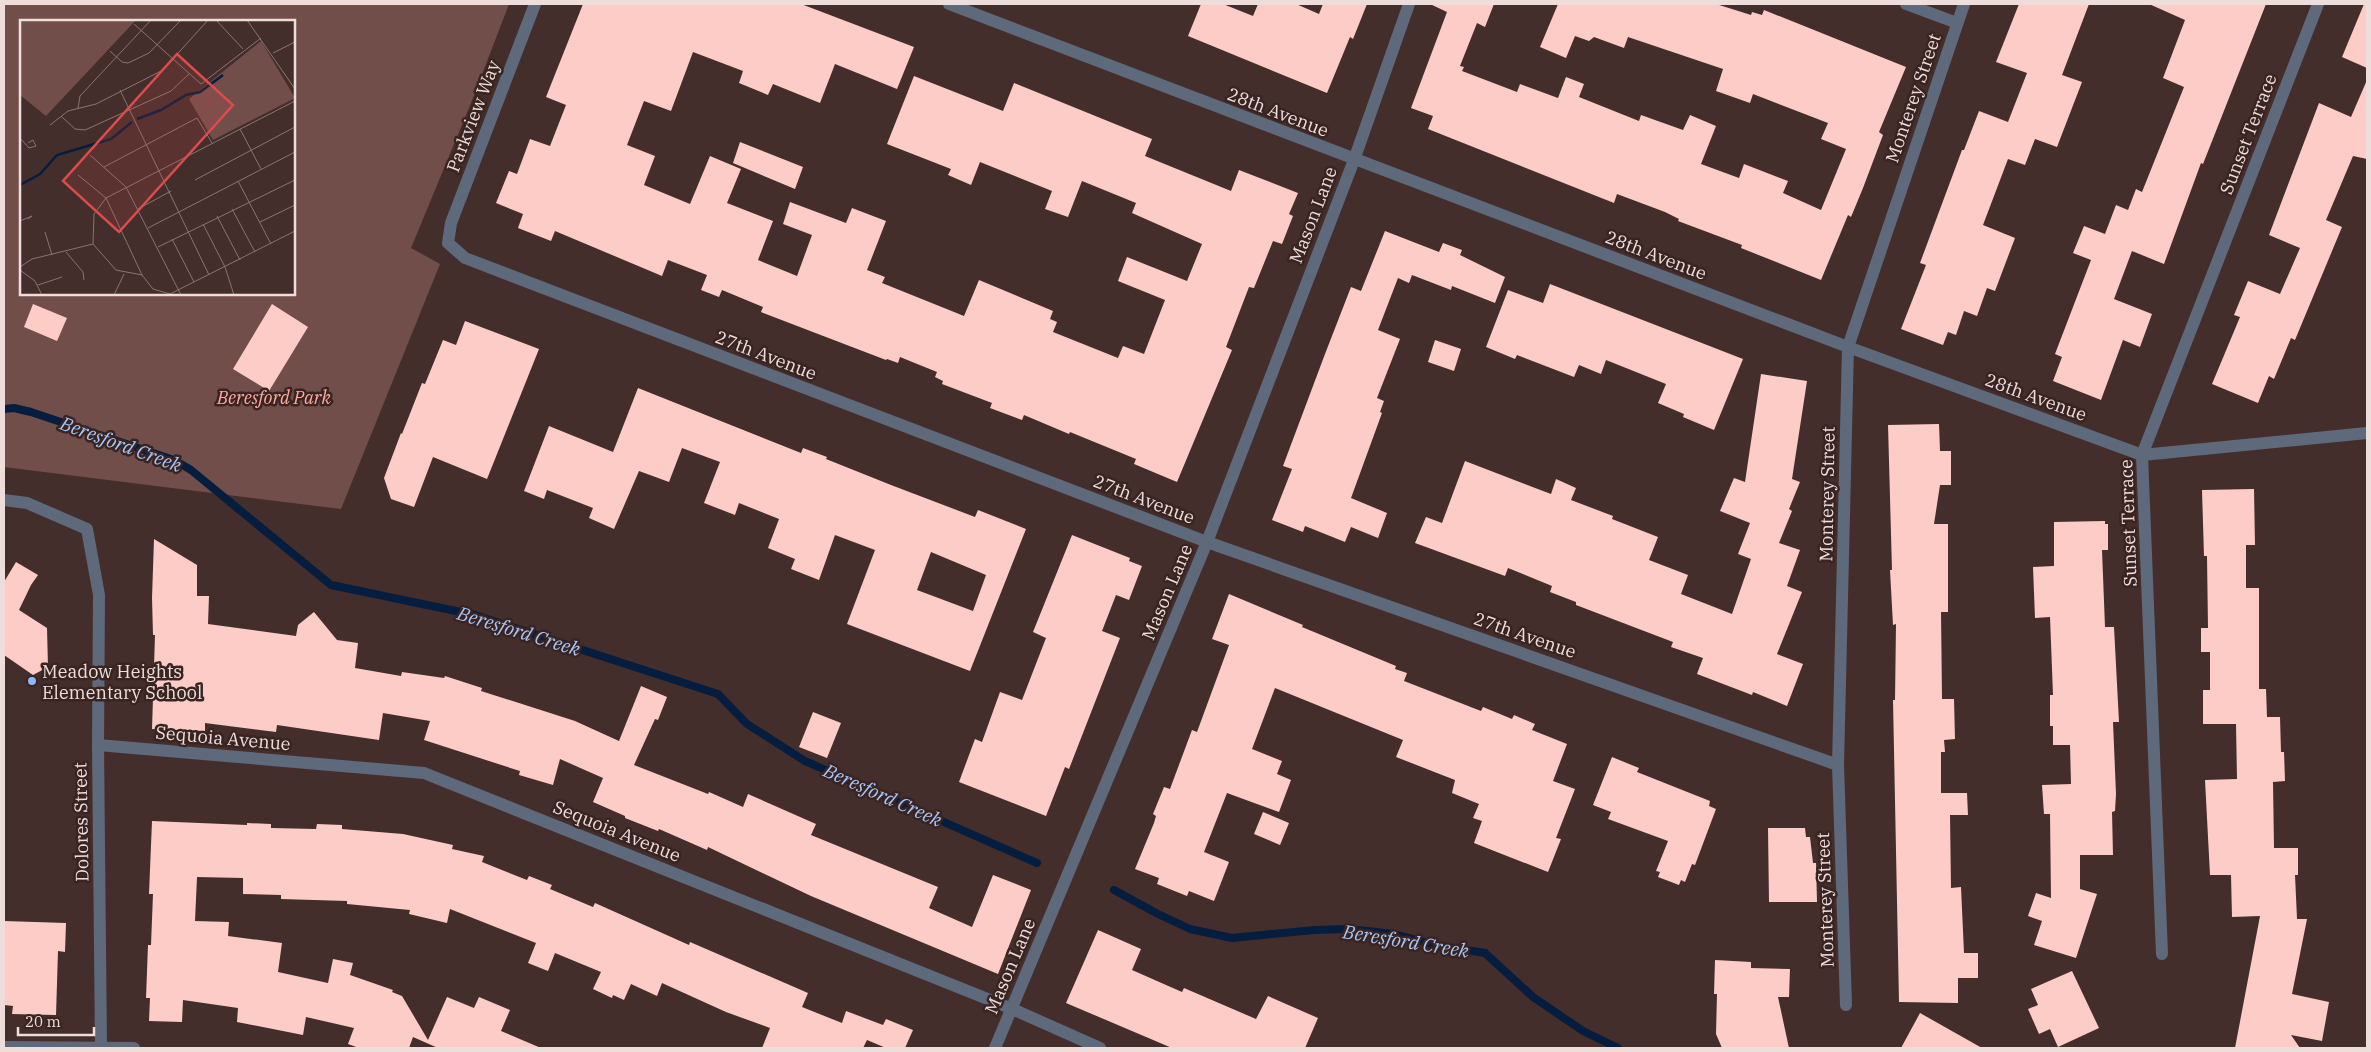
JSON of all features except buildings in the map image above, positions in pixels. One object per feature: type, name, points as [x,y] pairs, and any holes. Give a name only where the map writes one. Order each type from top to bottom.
[{"type":"street","name":"Parkview Way","points":[[448,243],[451,223],[535,4]]},
{"type":"street","name":"28th Avenue","points":[[949,4],[1848,347],[2142,455],[2367,433]]},
{"type":"street","name":"Mason Lane","points":[[995,1048],[1010,1008],[1207,542],[1354,160],[1409,4]]},
{"type":"street","points":[[1906,4],[1957,23]]},
{"type":"street","name":"Monterey Street","points":[[1846,1005],[1838,765],[1848,347],[1964,4]]},
{"type":"street","name":"Sunset Terrace","points":[[2162,954],[2142,455],[2318,4]]},
{"type":"street","name":"27th Avenue","points":[[448,243],[465,258],[1207,542],[1838,765]]},
{"type":"street","name":"Dolores Street","points":[[4,500],[27,503],[87,529],[99,595],[98,745],[101,1047]]},
{"type":"street","name":"Sequoia Avenue","points":[[98,745],[424,773],[1010,1008],[1100,1048]]},
{"type":"street","points":[[4,1047],[134,1048]]},
{"type":"green space","name":"Beresford Park","points":[[4,4],[509,4],[471,103],[411,248],[440,264],[341,509],[4,467]]},
{"type":"waterway","name":"Beresford Creek","points":[[4,409],[14,408],[31,412],[174,460],[191,470],[331,585],[475,615],[718,694],[747,724],[805,761],[1037,863]]},
{"type":"waterway","name":"Beresford Creek","points":[[1114,890],[1190,929],[1232,938],[1314,930],[1348,929],[1394,934],[1440,946],[1485,953],[1533,997],[1583,1031],[1618,1048]]},
{"type":"place","name":"Meadow Heights Elementary School","points":[[32,681]]}]
